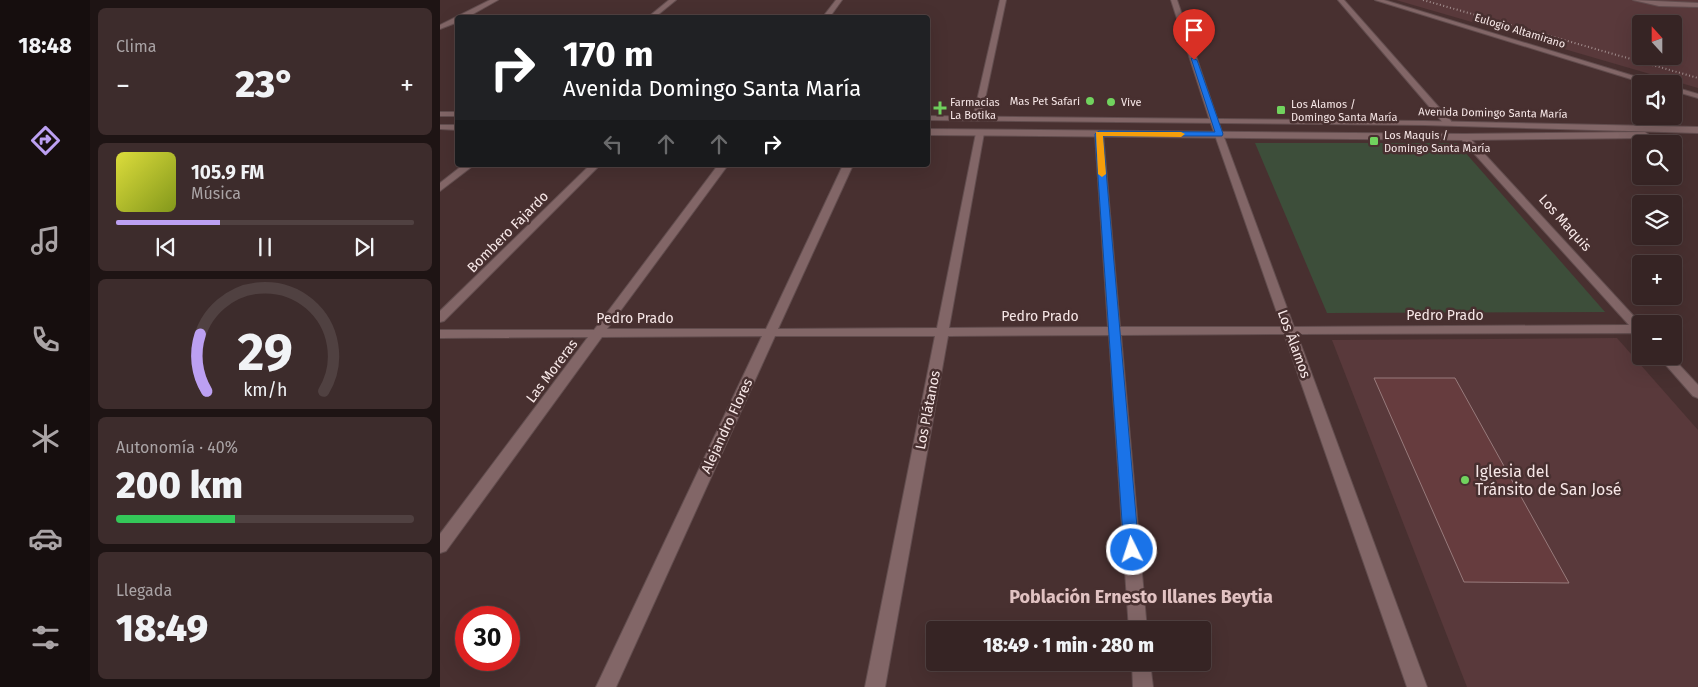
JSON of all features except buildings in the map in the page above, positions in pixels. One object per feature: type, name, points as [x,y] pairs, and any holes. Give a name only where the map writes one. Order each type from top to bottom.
[{"type":"street","points":[[465,15],[495,0]]},
{"type":"street","points":[[654,15],[673,0]]},
{"type":"street","points":[[827,15],[839,0]]},
{"type":"street","points":[[977,118],[1003,0]]},
{"type":"street","name":"Los Álamos","points":[[1174,0],[1214,121],[1417,687]]},
{"type":"street","points":[[1341,0],[1448,124]]},
{"type":"street","name":"Eulogio Altamirano","points":[[1378,0],[1632,77]]},
{"type":"street","points":[[1636,0],[1659,4],[1698,5]]},
{"type":"street","points":[[440,27],[455,20]]},
{"type":"street","points":[[1682,91],[1698,96]]},
{"type":"street","points":[[440,114],[455,114]]},
{"type":"street","name":"Avenida Domingo Santa María","points":[[930,118],[1448,124],[1698,132]]},
{"type":"street","points":[[440,127],[455,128]]},
{"type":"street","name":"Avenida Domingo Santa María","points":[[930,132],[1620,136],[1698,132]]},
{"type":"street","name":"Los Plátanos","points":[[875,687],[980,133]]},
{"type":"street","points":[[1099,134],[1137,621]]},
{"type":"street","name":"Los Maquis","points":[[1464,136],[1632,321]]},
{"type":"street","points":[[440,188],[466,167]]},
{"type":"street","name":"Bombero Fajardo","points":[[440,318],[593,167]]},
{"type":"street","name":"Las Moreras","points":[[440,546],[722,167]]},
{"type":"street","name":"Alejandro Flores","points":[[606,687],[847,167]]},
{"type":"street","name":"Pedro Prado","points":[[440,334],[1632,330]]},
{"type":"street","points":[[1672,365],[1698,393]]},
{"type":"street","points":[[1142,671],[1143,687]]},
{"type":"shaded area","points":[[1396,0],[1698,0],[1698,88],[1682,83],[1682,75],[1653,75]]},
{"type":"shaded area","points":[[1617,338],[1632,355],[1632,365],[1641,365],[1698,430],[1698,687],[1467,687],[1332,340]]},
{"type":"green space","points":[[1255,143],[1457,143],[1605,312],[1327,313]]},
{"type":"railway","points":[[1423,0],[1698,78]]},
{"type":"slow traffic","points":[[1102,174],[1099,134],[1181,134]]},
{"type":"place","name":"Mas Pet Safari","points":[[1090,101]]},
{"type":"place","name":"Vive","points":[[1111,102]]},
{"type":"place","name":"Farmacias La Botika","points":[[940,108]]},
{"type":"place","name":"Los Alamos / Domingo Santa María","points":[[1281,110]]},
{"type":"place","name":"Los Maquis / Domingo Santa María","points":[[1374,141]]},
{"type":"place","name":"Iglesia del Tránsito de San José","points":[[1465,480]]},
{"type":"district","name":"Población Ernesto Illanes Beytia","points":[[1141,597]]},
{"type":"route","points":[[1132,550],[1099,134],[1219,134],[1194,60]]}]
